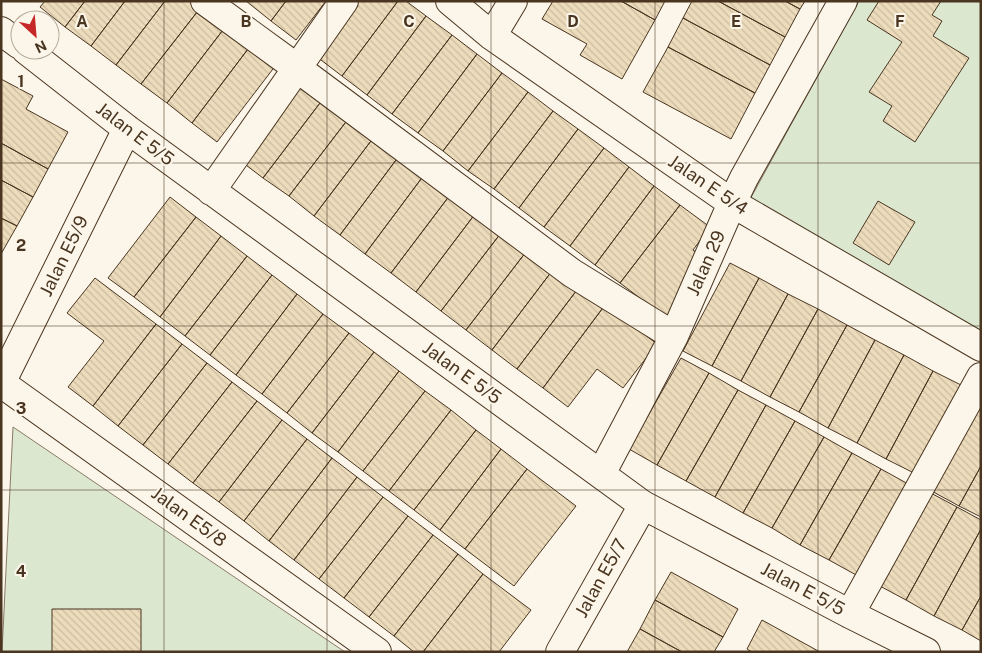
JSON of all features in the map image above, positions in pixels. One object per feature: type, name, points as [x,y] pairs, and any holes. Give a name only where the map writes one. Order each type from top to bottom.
[{"type":"street","points":[[205,1],[572,274],[674,336]]},
{"type":"street","points":[[212,191],[344,1]]},
{"type":"street","name":"Jalan E 5/4","points":[[450,1],[492,36],[732,203],[981,347]]},
{"type":"street","points":[[492,36],[513,1]]},
{"type":"street","name":"Jalan 29","points":[[601,474],[674,336],[744,178],[843,1]]},
{"type":"street","name":"Jalan E 5/5","points":[[39,60],[127,129],[643,505],[850,614],[888,643],[926,652]]},
{"type":"street","name":"Jalan E5/9","points":[[1,383],[127,129]]},
{"type":"street","points":[[850,614],[981,377]]},
{"type":"street","name":"Jalan E5/8","points":[[1,383],[377,652]]},
{"type":"street","name":"Jalan E5/7","points":[[560,652],[643,505]]},
{"type":"green space","points":[[859,1],[981,1],[981,331],[749,201]]},
{"type":"green space","points":[[13,427],[345,652],[2,652]]},
{"type":"building","points":[[45,1],[85,1],[65,27],[60,23],[60,10],[44,10],[40,7]]},
{"type":"building","points":[[85,1],[125,1],[91,46],[65,27]]},
{"type":"building","points":[[125,1],[165,1],[116,65],[91,46]]},
{"type":"building","points":[[165,1],[193,1],[201,7],[141,84],[116,65]]},
{"type":"building","points":[[246,1],[286,1],[271,21]]},
{"type":"building","points":[[286,1],[326,1],[296,40],[271,21]]},
{"type":"building","points":[[359,1],[398,1],[342,76],[317,57]]},
{"type":"building","points":[[398,1],[406,1],[426,16],[367,95],[342,76]]},
{"type":"building","points":[[553,1],[621,1],[655,20],[622,79],[580,55],[587,44],[542,19]]},
{"type":"building","points":[[621,1],[665,1],[655,20]]},
{"type":"building","points":[[692,1],[718,1],[785,37],[770,65],[683,18]]},
{"type":"building","points":[[718,1],[785,1],[800,9],[785,37]]},
{"type":"building","points":[[785,1],[805,1],[800,9]]},
{"type":"building","points":[[879,1],[941,1],[932,15],[942,21],[933,36],[969,58],[915,142],[883,121],[892,106],[869,92],[902,42],[867,20]]},
{"type":"building","points":[[201,7],[226,26],[167,103],[141,84]]},
{"type":"building","points":[[426,16],[452,35],[392,114],[367,95]]},
{"type":"building","points":[[683,18],[770,65],[755,93],[668,47]]},
{"type":"building","points":[[226,26],[251,45],[192,123],[167,103]]},
{"type":"building","points":[[452,35],[477,54],[418,133],[392,114]]},
{"type":"building","points":[[251,45],[276,65],[217,142],[192,123]]},
{"type":"building","points":[[668,47],[755,93],[731,139],[643,92]]},
{"type":"building","points":[[477,54],[502,73],[443,151],[418,133]]},
{"type":"building","points":[[502,73],[528,92],[468,171],[443,151]]},
{"type":"building","points":[[301,76],[326,95],[263,178],[238,159]]},
{"type":"building","points":[[1,79],[33,96],[26,109],[68,132],[48,169],[1,143]]},
{"type":"building","points":[[528,92],[553,111],[494,189],[468,171]]},
{"type":"building","points":[[326,95],[352,114],[289,196],[263,178]]},
{"type":"building","points":[[553,111],[578,129],[519,208],[494,189]]},
{"type":"building","points":[[352,114],[377,133],[314,216],[289,196]]},
{"type":"building","points":[[578,129],[604,148],[544,227],[519,208]]},
{"type":"building","points":[[377,133],[402,152],[340,235],[314,216]]},
{"type":"building","points":[[1,143],[48,169],[33,197],[1,180]]},
{"type":"building","points":[[604,148],[629,167],[570,246],[544,227]]},
{"type":"building","points":[[402,152],[427,171],[365,254],[340,235]]},
{"type":"building","points":[[629,167],[654,186],[595,265],[570,246]]},
{"type":"building","points":[[427,171],[453,191],[391,273],[365,254]]},
{"type":"building","points":[[1,180],[33,197],[17,226],[1,218]]},
{"type":"building","points":[[654,186],[680,205],[620,283],[595,265]]},
{"type":"building","points":[[453,191],[478,210],[416,292],[391,273]]},
{"type":"building","points":[[170,197],[196,217],[134,297],[108,278]]},
{"type":"building","points":[[878,201],[915,222],[889,265],[853,243]]},
{"type":"building","points":[[680,205],[710,227],[693,250],[704,257],[668,319],[620,283]]},
{"type":"building","points":[[478,210],[504,229],[441,311],[416,292]]},
{"type":"building","points":[[196,217],[221,236],[160,317],[134,297]]},
{"type":"building","points":[[1,218],[17,226],[1,254]]},
{"type":"building","points":[[504,229],[529,248],[466,330],[441,311]]},
{"type":"building","points":[[221,236],[247,256],[185,336],[160,317]]},
{"type":"building","points":[[529,248],[555,267],[492,350],[466,330]]},
{"type":"building","points":[[247,256],[272,275],[210,355],[185,336]]},
{"type":"building","points":[[730,263],[759,278],[712,366],[683,351]]},
{"type":"building","points":[[555,267],[580,286],[517,369],[492,350]]},
{"type":"building","points":[[272,275],[297,294],[236,375],[210,355]]},
{"type":"building","points":[[95,278],[156,324],[93,406],[68,387],[104,341],[67,313]]},
{"type":"building","points":[[759,278],[788,294],[741,381],[712,366]]},
{"type":"building","points":[[580,286],[605,305],[543,388],[517,369]]},
{"type":"building","points":[[297,294],[323,314],[262,394],[236,375]]},
{"type":"building","points":[[788,294],[818,309],[770,397],[741,381]]},
{"type":"building","points":[[605,305],[657,344],[623,388],[597,369],[568,407],[543,388]]},
{"type":"building","points":[[818,309],[847,325],[799,412],[770,397]]},
{"type":"building","points":[[323,314],[349,333],[287,413],[262,394]]},
{"type":"building","points":[[156,324],[182,344],[118,426],[93,406]]},
{"type":"building","points":[[847,325],[875,340],[828,428],[799,412]]},
{"type":"building","points":[[349,333],[374,352],[312,433],[287,413]]},
{"type":"building","points":[[875,340],[904,355],[857,443],[828,428]]},
{"type":"building","points":[[182,344],[207,363],[143,445],[118,426]]},
{"type":"building","points":[[374,352],[399,371],[338,452],[312,433]]},
{"type":"building","points":[[904,355],[933,371],[886,459],[857,443]]},
{"type":"building","points":[[681,358],[709,373],[657,465],[629,449]]},
{"type":"building","points":[[207,363],[232,382],[168,464],[143,445]]},
{"type":"building","points":[[399,371],[425,391],[363,471],[338,452]]},
{"type":"building","points":[[933,371],[963,386],[916,474],[886,459]]},
{"type":"building","points":[[709,373],[738,390],[686,481],[657,465]]},
{"type":"building","points":[[232,382],[257,401],[193,483],[168,464]]},
{"type":"building","points":[[738,390],[766,405],[715,497],[686,481]]},
{"type":"building","points":[[425,391],[451,410],[389,491],[363,471]]},
{"type":"building","points":[[981,400],[981,466],[959,506],[928,489]]},
{"type":"building","points":[[257,401],[282,420],[219,502],[193,483]]},
{"type":"building","points":[[766,405],[795,421],[743,513],[715,497]]},
{"type":"building","points":[[451,410],[476,430],[414,510],[389,491]]},
{"type":"building","points":[[282,420],[307,439],[244,521],[219,502]]},
{"type":"building","points":[[795,421],[824,437],[772,528],[743,513]]},
{"type":"building","points":[[476,430],[501,449],[440,530],[414,510]]},
{"type":"building","points":[[824,437],[852,453],[800,545],[772,528]]},
{"type":"building","points":[[307,439],[332,458],[269,541],[244,521]]},
{"type":"building","points":[[501,449],[527,469],[465,549],[440,530]]},
{"type":"building","points":[[852,453],[881,469],[829,560],[800,545]]},
{"type":"building","points":[[332,458],[357,477],[294,560],[269,541]]},
{"type":"building","points":[[981,466],[981,517],[959,506]]},
{"type":"building","points":[[527,469],[576,506],[514,586],[465,549]]},
{"type":"building","points":[[881,469],[910,485],[858,576],[829,560]]},
{"type":"building","points":[[357,477],[383,497],[319,579],[294,560]]},
{"type":"building","points":[[929,492],[957,507],[906,600],[878,585]]},
{"type":"building","points":[[383,497],[408,516],[344,598],[319,579]]},
{"type":"building","points":[[957,507],[981,520],[981,529],[934,616],[906,600]]},
{"type":"building","points":[[408,516],[433,535],[369,617],[344,598]]},
{"type":"building","points":[[981,529],[981,596],[962,630],[934,616]]},
{"type":"building","points":[[433,535],[458,554],[394,636],[369,617]]},
{"type":"building","points":[[458,554],[483,574],[423,652],[414,652],[394,636]]},
{"type":"building","points":[[671,572],[738,609],[723,637],[655,600]]},
{"type":"building","points":[[483,574],[531,610],[499,652],[423,652]]},
{"type":"building","points":[[981,596],[981,641],[962,630]]},
{"type":"building","points":[[655,600],[723,637],[714,652],[682,652],[640,629]]},
{"type":"building","points":[[52,609],[141,609],[141,652],[52,652]]},
{"type":"building","points":[[762,620],[820,652],[752,652],[747,649]]},
{"type":"building","points":[[640,629],[682,652],[627,652]]}]
